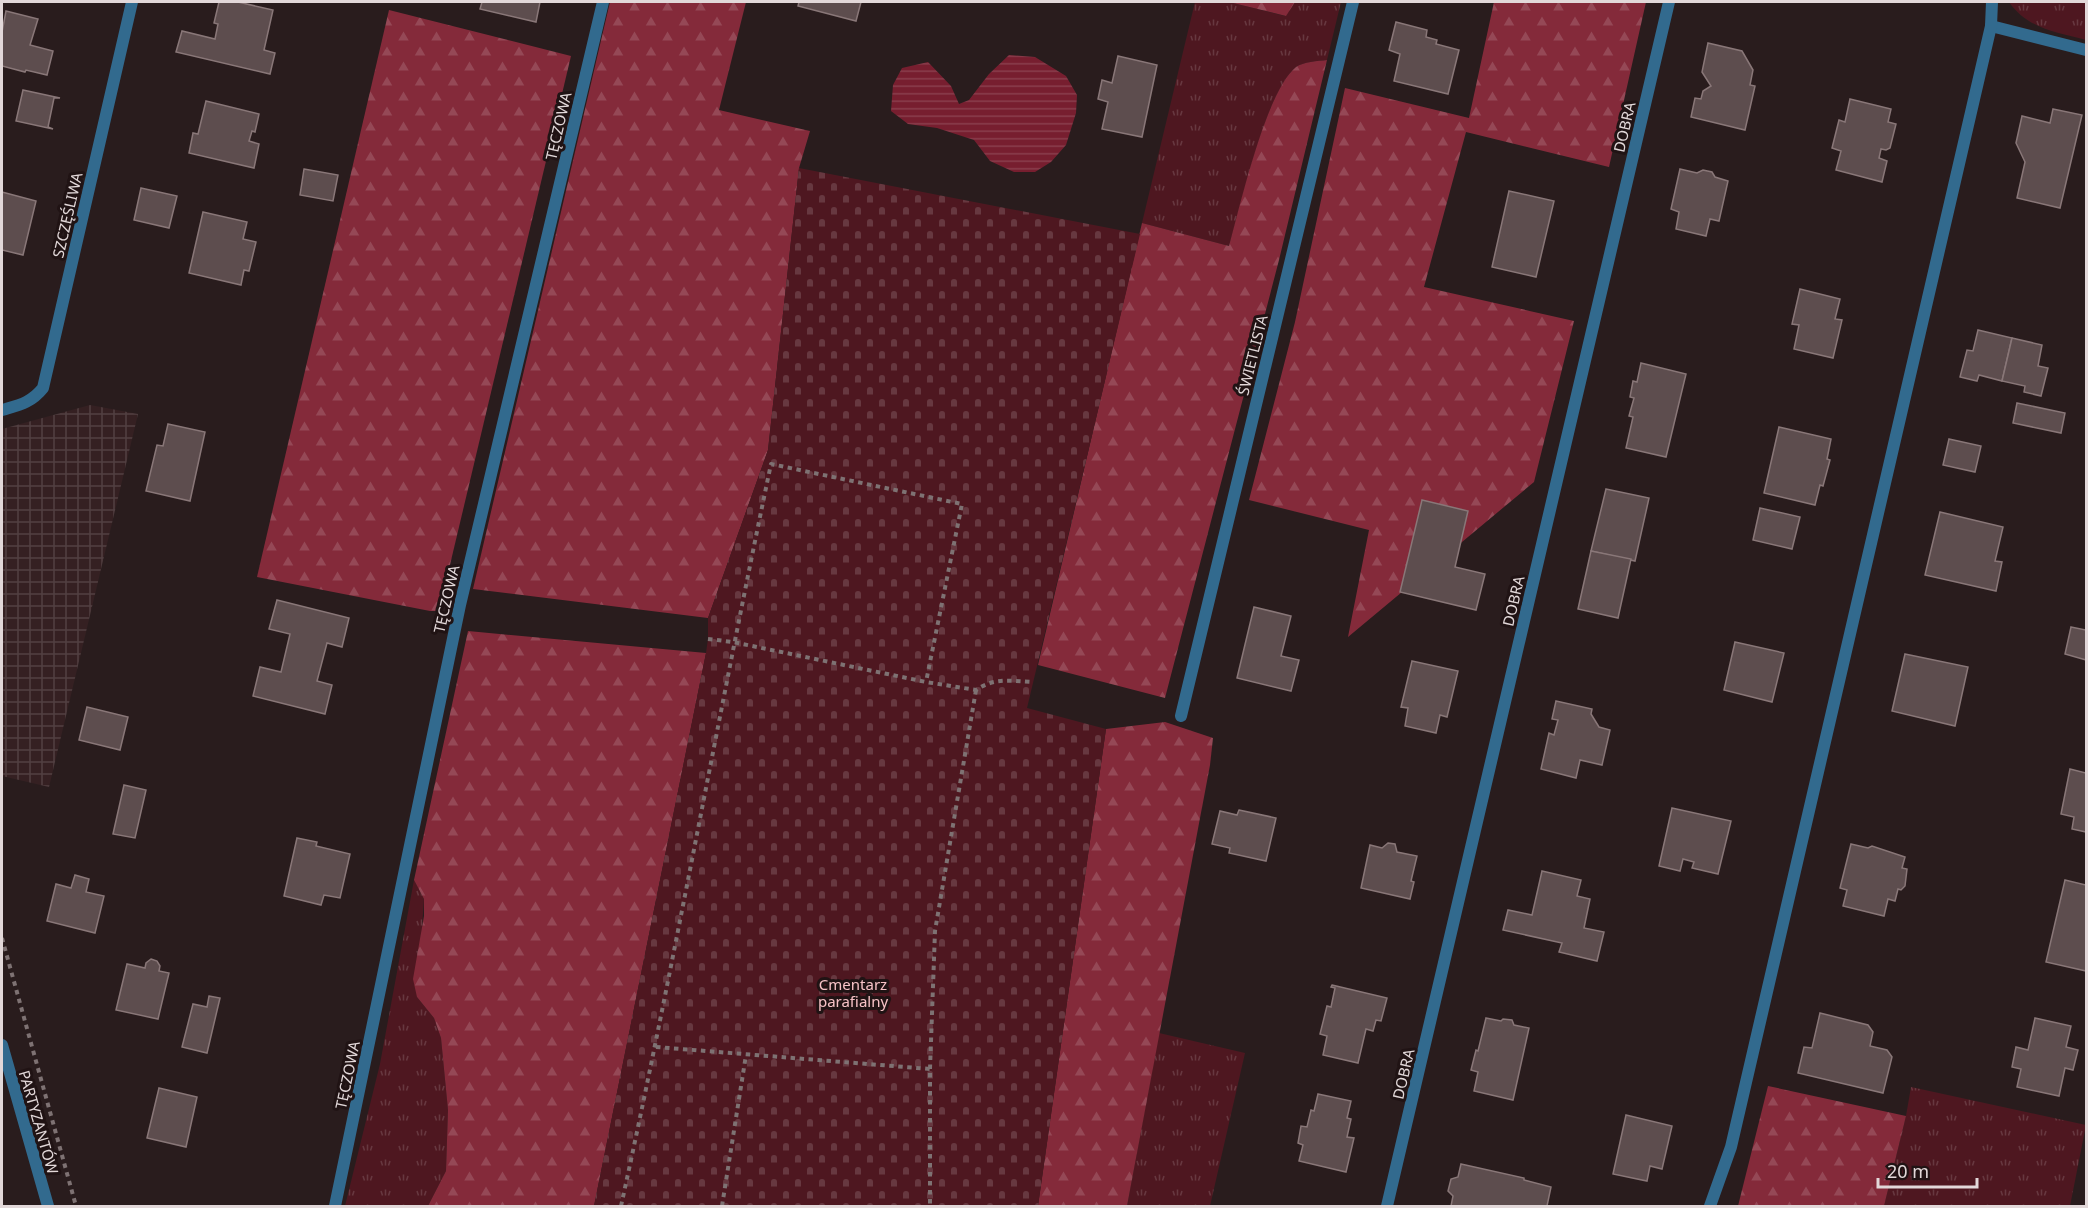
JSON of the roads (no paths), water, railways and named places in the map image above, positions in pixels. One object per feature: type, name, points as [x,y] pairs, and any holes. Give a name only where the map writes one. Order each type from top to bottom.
[{"type":"street","name":"SZCZĘŚLIWA","points":[[2,410],[34,399],[43,387],[132,2]]},
{"type":"street","name":"TĘCZOWA","points":[[335,1206],[460,605],[603,2]]},
{"type":"street","name":"ŚWIETLISTA","points":[[1181,716],[1353,2]]},
{"type":"street","name":"DOBRA","points":[[1387,1206],[1669,2]]},
{"type":"street","points":[[1710,1206],[1731,1147],[1991,26],[1992,2]]},
{"type":"street","points":[[1991,26],[2086,50]]},
{"type":"street","name":"PARTYZANTÓW","points":[[2,1045],[48,1206]]},
{"type":"park label","name":"Cmentarz parafialny","points":[[853,992]]}]
